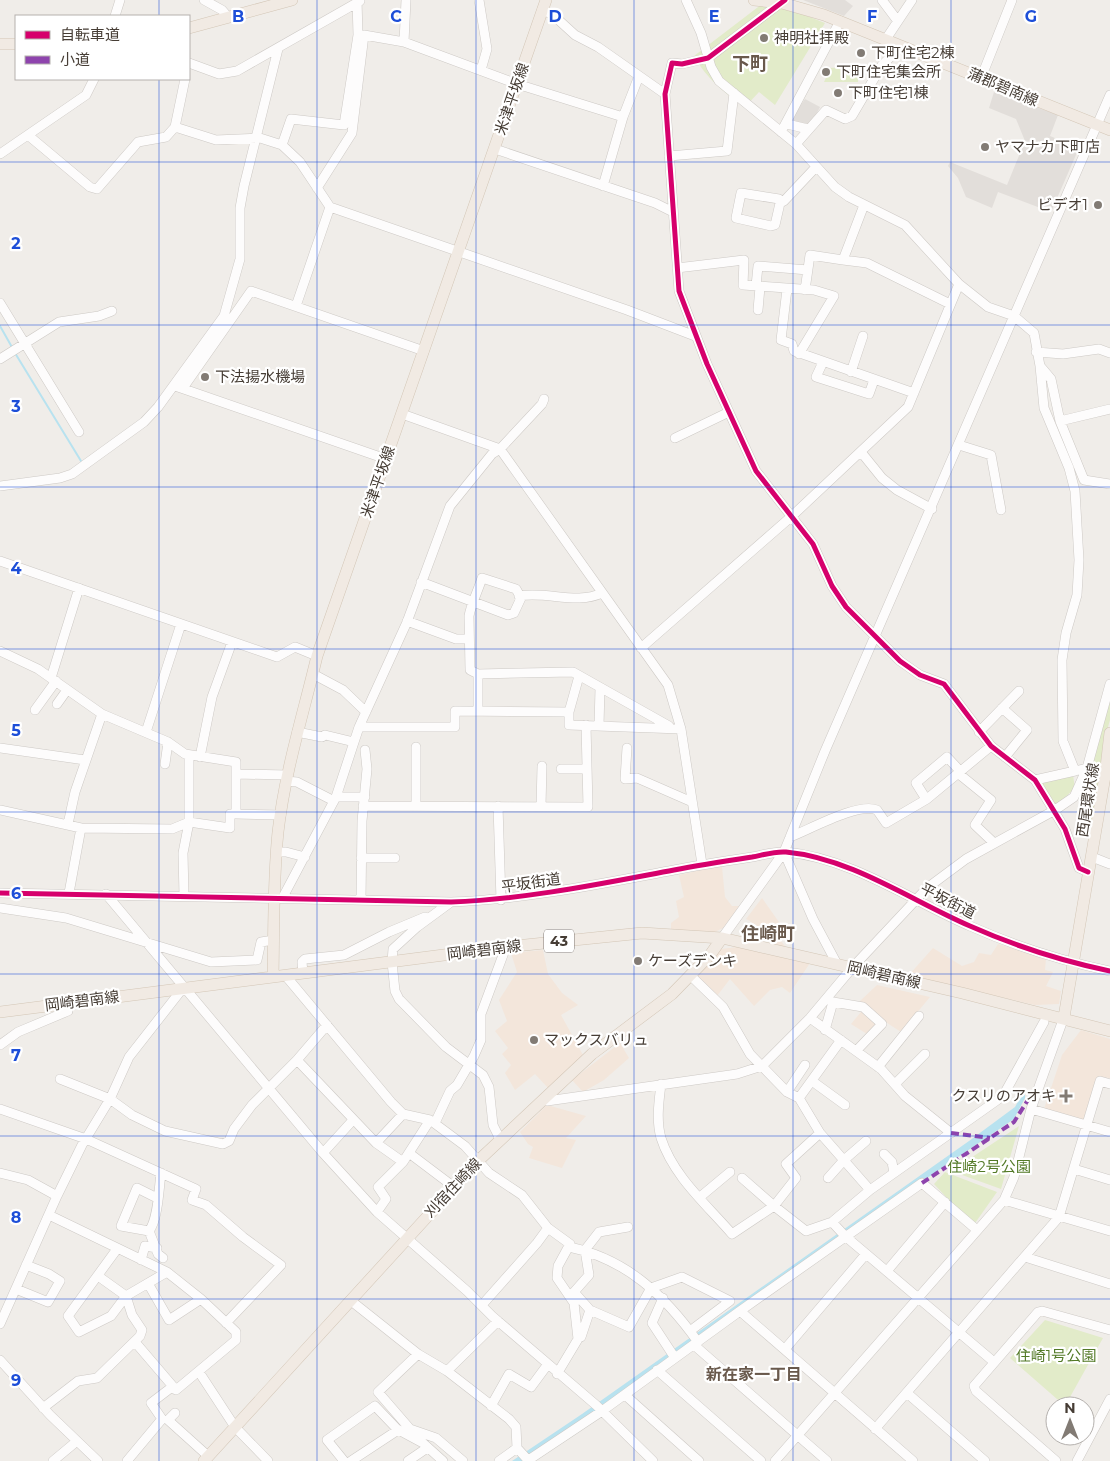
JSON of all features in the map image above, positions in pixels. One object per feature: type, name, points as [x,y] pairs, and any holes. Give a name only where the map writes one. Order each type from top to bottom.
[{"type":"main road","points":[[190,28],[228,17],[258,5],[292,0]]},
{"type":"main road","name":"蒲郡碧南線","points":[[760,0],[784,1],[840,21],[1110,130]]},
{"type":"main road","name":"米津平坂線","points":[[273,977],[274,940],[279,898],[277,852],[281,815],[297,732],[318,656],[544,5]]},
{"type":"main road","points":[[0,44],[15,44]]},
{"type":"main road","name":"西尾環状線","points":[[1064,1018],[1088,872],[1101,860],[1110,734]]},
{"type":"main road","name":"岡崎碧南線","points":[[0,1012],[506,947],[642,933],[722,938],[1110,1030]]},
{"type":"main road","name":"刈宿住崎線","points":[[206,1459],[479,1160],[592,1054],[649,1013],[691,976],[722,938]]},
{"type":"street","points":[[116,15],[120,0]]},
{"type":"street","points":[[204,0],[222,10],[228,17]]},
{"type":"street","points":[[404,42],[406,0]]},
{"type":"street","points":[[480,0],[487,50],[482,70]]},
{"type":"street","points":[[686,0],[701,33],[708,58],[719,80],[796,144],[816,167],[844,194],[905,225],[958,284],[988,307],[1014,316],[1034,333],[1040,366],[1044,408],[1069,468],[1075,491],[1079,560],[1077,595],[1066,633],[1062,660],[1062,741],[1075,771]]},
{"type":"street","points":[[882,0],[897,20]]},
{"type":"street","points":[[886,39],[912,0]]},
{"type":"street","points":[[981,78],[1012,0]]},
{"type":"street","points":[[190,63],[219,74],[230,73],[278,49],[359,1]]},
{"type":"street","points":[[282,145],[291,119],[344,124],[358,34],[359,1]]},
{"type":"street","points":[[784,1],[708,58],[682,64],[672,63],[665,94],[679,291],[695,336],[756,471],[813,544],[832,586],[846,607],[900,661],[920,675],[944,684],[991,746],[1035,780],[1065,829],[1079,868],[1088,872]]},
{"type":"street","points":[[544,5],[575,35],[598,47],[665,94]]},
{"type":"street","points":[[781,132],[840,21]]},
{"type":"street","points":[[317,188],[352,133],[364,35],[404,42],[517,84],[623,117]]},
{"type":"street","points":[[796,144],[826,110],[845,119],[852,116],[882,65],[902,46]]},
{"type":"street","points":[[0,486],[60,478],[72,474],[144,422],[224,316],[240,259],[240,208],[278,49]]},
{"type":"street","points":[[603,186],[623,117],[638,76]]},
{"type":"street","points":[[0,154],[29,136],[86,95],[94,80]]},
{"type":"street","points":[[29,136],[90,187],[96,189],[138,142],[166,137],[175,127],[186,80]]},
{"type":"street","points":[[669,156],[727,151],[734,93]]},
{"type":"street","points":[[722,938],[784,852],[825,751],[877,637],[1110,95]]},
{"type":"street","points":[[786,124],[808,129]]},
{"type":"street","points":[[175,127],[216,140],[260,138],[282,145],[300,162],[330,207],[459,250],[695,336]]},
{"type":"street","points":[[495,149],[673,212]]},
{"type":"street","points":[[781,202],[779,199],[741,193],[736,218],[771,226],[775,225],[781,202],[816,167]]},
{"type":"street","points":[[842,260],[864,205]]},
{"type":"street","points":[[296,306],[330,207]]},
{"type":"street","points":[[805,290],[810,255],[867,263],[950,304]]},
{"type":"street","points":[[677,268],[744,260],[743,285],[805,290],[834,296],[799,354]]},
{"type":"street","points":[[758,310],[758,266],[808,270]]},
{"type":"street","points":[[642,648],[792,516],[908,407],[958,284]]},
{"type":"street","points":[[787,289],[781,340],[792,344],[794,351],[914,393]]},
{"type":"street","points":[[183,388],[251,291],[424,352]]},
{"type":"street","points":[[0,303],[79,432]]},
{"type":"street","points":[[0,359],[59,322],[99,316],[112,310]]},
{"type":"street","points":[[851,372],[863,336]]},
{"type":"street","points":[[1036,352],[1064,354],[1099,349],[1110,354]]},
{"type":"street","points":[[822,362],[816,377],[869,394],[874,380]]},
{"type":"street","points":[[1040,366],[1051,379],[1060,421],[1084,480],[1110,484]]},
{"type":"street","points":[[173,385],[386,459]]},
{"type":"street","points":[[0,892],[279,898],[305,857],[335,799],[359,728],[407,621],[450,506],[492,454],[500,449],[544,399]]},
{"type":"street","points":[[1060,421],[1109,411]]},
{"type":"street","points":[[675,438],[729,412]]},
{"type":"street","points":[[402,414],[500,449],[668,685],[681,729],[702,864]]},
{"type":"street","points":[[959,445],[991,455],[1002,510]]},
{"type":"street","points":[[861,452],[882,478],[897,490],[932,509]]},
{"type":"street","points":[[0,560],[277,657],[296,647],[318,656]]},
{"type":"street","points":[[520,596],[516,589],[482,578],[468,616],[470,670],[478,674],[573,672],[671,728]]},
{"type":"street","points":[[421,582],[512,615],[520,596]]},
{"type":"street","points":[[35,710],[53,680],[79,588]]},
{"type":"street","points":[[520,596],[528,594],[580,598],[602,593]]},
{"type":"street","points":[[407,621],[456,639],[469,639]]},
{"type":"street","points":[[146,732],[181,624]]},
{"type":"street","points":[[200,757],[212,697],[232,642]]},
{"type":"street","points":[[0,652],[25,661],[102,714],[168,742],[190,755],[236,762],[236,814]]},
{"type":"street","points":[[313,674],[343,690],[366,712]]},
{"type":"street","points":[[478,674],[478,711]]},
{"type":"street","points":[[579,676],[569,712],[569,725],[681,729]]},
{"type":"street","points":[[544,1098],[547,1101],[737,1074],[762,1066],[832,998],[852,968],[915,898],[966,859],[1055,810],[1074,797],[1087,768],[1110,684]]},
{"type":"street","points":[[599,726],[600,688]]},
{"type":"street","points":[[57,704],[67,690]]},
{"type":"street","points":[[979,732],[1019,691]]},
{"type":"street","points":[[1002,708],[1027,730],[1005,756]]},
{"type":"street","points":[[359,728],[456,728],[456,711],[569,712]]},
{"type":"street","points":[[68,824],[85,760],[102,714]]},
{"type":"street","points":[[236,774],[287,778],[335,799],[364,802],[416,805],[588,807],[586,725]]},
{"type":"street","points":[[297,732],[322,737],[325,735],[354,742]]},
{"type":"street","points":[[165,764],[168,742]]},
{"type":"street","points":[[790,838],[846,813],[867,808],[877,810],[886,823],[926,799],[991,746]]},
{"type":"street","points":[[416,747],[416,805]]},
{"type":"street","points":[[0,748],[85,760]]},
{"type":"street","points":[[627,748],[625,778],[638,778],[692,802]]},
{"type":"street","points":[[361,900],[366,750]]},
{"type":"street","points":[[184,896],[183,853],[189,822],[190,755]]},
{"type":"street","points":[[926,799],[916,783],[947,757],[960,773],[991,800],[975,825],[994,843]]},
{"type":"street","points":[[540,806],[542,766]]},
{"type":"street","points":[[1035,780],[1087,768]]},
{"type":"street","points":[[561,769],[587,769]]},
{"type":"street","points":[[498,806],[500,900]]},
{"type":"street","points":[[0,810],[63,826],[68,824],[81,828],[172,829],[189,822],[230,828],[230,814],[281,815]]},
{"type":"street","points":[[69,893],[81,828]]},
{"type":"street","points":[[277,852],[286,852],[305,857]]},
{"type":"street","points":[[784,852],[805,903],[837,964]]},
{"type":"street","name":"平坂街道","points":[[279,898],[451,902],[500,900],[540,895],[702,864],[784,852],[832,862],[915,898],[969,926],[1022,947],[1072,963],[1110,971]]},
{"type":"street","points":[[361,858],[395,858]]},
{"type":"street","points":[[106,894],[183,988],[323,1152],[377,1212],[557,1374],[602,1411],[653,1461]]},
{"type":"street","points":[[451,902],[417,927],[393,948],[392,962],[395,991],[399,998],[433,1035],[483,1075],[489,1087],[494,1124],[500,1139]]},
{"type":"street","points":[[0,908],[66,918],[211,962],[256,960],[261,942],[274,940]]},
{"type":"street","points":[[304,973],[302,962],[305,959],[344,955],[389,932],[441,910]]},
{"type":"street","points":[[377,1212],[386,1200],[378,1188],[403,1162],[469,1065],[481,1040],[481,1014],[506,947]]},
{"type":"street","points":[[286,975],[403,1114],[432,1121],[466,1146],[489,1173],[522,1195],[548,1228],[570,1244],[558,1266],[557,1278],[574,1303],[578,1339],[557,1374]]},
{"type":"street","points":[[691,976],[723,1007],[750,1054],[787,1092],[799,1098],[820,1134],[870,1190]]},
{"type":"street","points":[[0,1324],[2,1311],[16,1289],[57,1196],[86,1139],[110,1099],[130,1057],[183,988]]},
{"type":"street","points":[[826,1030],[832,998]]},
{"type":"street","points":[[832,998],[863,1007],[882,1024],[856,1051]]},
{"type":"street","points":[[0,1045],[18,1032],[68,1011],[67,1003]]},
{"type":"street","points":[[878,1066],[919,1016]]},
{"type":"street","points":[[810,1018],[878,1066],[905,1096],[951,1133]]},
{"type":"street","points":[[775,1461],[1004,1200],[1014,1176],[1031,1109],[1064,1018]]},
{"type":"street","points":[[742,1178],[806,1231],[832,1222],[870,1190],[1003,1096],[1044,1022]]},
{"type":"street","points":[[60,1079],[110,1099],[132,1115],[165,1131],[224,1144],[229,1141],[234,1129],[252,1104],[297,1060],[327,1025]]},
{"type":"street","points":[[799,1098],[841,1040]]},
{"type":"street","points":[[895,1084],[925,1054]]},
{"type":"street","points":[[297,1060],[318,1079],[333,1100],[376,1143],[403,1162]]},
{"type":"street","points":[[787,1092],[805,1065]]},
{"type":"street","points":[[812,1080],[846,1105]]},
{"type":"street","points":[[875,1428],[1060,1217],[1100,1081],[1110,1084]]},
{"type":"street","points":[[660,1084],[658,1114],[661,1138],[678,1172],[732,1234],[774,1206],[796,1178],[786,1164],[820,1134]]},
{"type":"street","points":[[0,1109],[86,1139],[196,1189],[192,1200],[206,1205],[242,1238],[281,1265],[226,1323]]},
{"type":"street","points":[[1031,1109],[1110,1132]]},
{"type":"street","points":[[376,1143],[403,1114]]},
{"type":"street","points":[[323,1152],[353,1120]]},
{"type":"street","points":[[828,1178],[844,1160],[866,1141]]},
{"type":"street","points":[[409,1153],[454,1186]]},
{"type":"street","points":[[884,1154],[892,1162],[894,1173]]},
{"type":"street","points":[[1074,1168],[1110,1180]]},
{"type":"street","points":[[700,1197],[730,1172]]},
{"type":"street","points":[[0,1173],[28,1180],[57,1196]]},
{"type":"street","points":[[149,1230],[152,1227],[161,1173]]},
{"type":"street","points":[[350,1300],[418,1354],[447,1372],[509,1419],[516,1427],[517,1448],[528,1460],[625,1395],[657,1370],[922,1183],[977,1230]]},
{"type":"street","points":[[149,1230],[121,1226],[137,1188],[157,1198]]},
{"type":"street","points":[[1004,1200],[1110,1231]]},
{"type":"street","points":[[887,1272],[945,1202]]},
{"type":"street","points":[[49,1214],[167,1272],[201,1299],[236,1332],[236,1340],[176,1390],[135,1342]]},
{"type":"street","points":[[832,1222],[845,1236],[994,1362]]},
{"type":"street","points":[[628,1227],[599,1232],[586,1250],[588,1275],[574,1292],[590,1310],[629,1327],[651,1288],[682,1277],[730,1301],[690,1330]]},
{"type":"street","points":[[482,1305],[548,1228]]},
{"type":"street","points":[[149,1230],[158,1254],[163,1258]]},
{"type":"street","points":[[141,1260],[145,1246],[157,1248]]},
{"type":"street","points":[[569,1247],[586,1250],[610,1259],[651,1288],[675,1310],[690,1330],[696,1343],[827,1461]]},
{"type":"street","points":[[117,1249],[68,1316],[79,1332],[111,1316],[126,1296],[149,1285],[167,1272]]},
{"type":"street","points":[[785,1349],[866,1254]]},
{"type":"street","points":[[1025,1257],[1110,1284]]},
{"type":"street","points":[[16,1289],[48,1302],[60,1281],[49,1274],[26,1265]]},
{"type":"street","points":[[43,1408],[78,1382],[97,1378],[140,1336],[142,1330],[132,1315],[126,1296],[98,1276]]},
{"type":"street","points":[[149,1285],[169,1320],[201,1299]]},
{"type":"street","points":[[663,1298],[652,1323],[675,1358]]},
{"type":"street","points":[[580,1338],[590,1310]]},
{"type":"street","points":[[740,1311],[785,1349],[833,1394],[913,1461]]},
{"type":"street","points":[[1056,1461],[976,1391],[974,1386],[1038,1312],[1042,1311],[1110,1330]]},
{"type":"street","points":[[447,1372],[498,1321]]},
{"type":"street","points":[[418,1354],[378,1392],[410,1429],[436,1438],[463,1461]]},
{"type":"street","points":[[0,1360],[43,1408],[98,1461]]},
{"type":"street","points":[[491,1406],[509,1374],[531,1387],[548,1364]]},
{"type":"street","points":[[657,1370],[761,1461]]},
{"type":"street","points":[[199,1372],[235,1427],[268,1461]]},
{"type":"street","points":[[127,1461],[162,1418],[151,1403],[172,1387]]},
{"type":"street","points":[[907,1393],[985,1461]]},
{"type":"street","points":[[625,1395],[700,1461]]},
{"type":"street","points":[[1077,1461],[1110,1399]]},
{"type":"street","points":[[344,1461],[327,1440],[375,1406],[398,1430],[427,1448],[443,1461]]},
{"type":"street","points":[[175,1413],[168,1420],[206,1459]]},
{"type":"street","points":[[351,1461],[398,1430]]},
{"type":"street","points":[[53,1461],[77,1442]]},
{"type":"street","points":[[408,1461],[427,1448]]},
{"type":"street","points":[[500,1461],[517,1448]]},
{"type":"shaded area","points":[[803,0],[845,0],[853,6],[844,16]]},
{"type":"shaded area","points":[[994,92],[1058,115],[1050,136],[1079,148],[1051,212],[998,192],[992,208],[966,197],[958,178],[948,166],[950,162],[1007,185],[1025,141],[1016,119],[989,108]]},
{"type":"shaded area","points":[[805,99],[820,107],[811,124],[795,122],[792,118]]},
{"type":"shaded area","points":[[713,867],[722,867],[725,897],[732,906],[740,906],[723,928],[711,934],[671,930],[671,923],[679,917],[676,901],[684,897],[679,875]]},
{"type":"shaded area","points":[[762,898],[781,925],[774,931],[787,949],[777,947],[764,938],[759,929],[756,934],[750,921],[746,919]]},
{"type":"shaded area","points":[[998,944],[1046,958],[1045,970],[1053,972],[1046,986],[1061,991],[1059,1004],[1035,1005],[908,976],[933,948],[962,966],[974,962],[979,953],[991,955]]},
{"type":"shaded area","points":[[737,947],[810,963],[790,993],[782,987],[770,990],[754,1006],[730,979],[717,996],[696,976],[721,949]]},
{"type":"shaded area","points":[[543,950],[548,974],[562,993],[578,1005],[561,1015],[583,1055],[548,1088],[535,1074],[515,1090],[505,1073],[511,1065],[502,1054],[508,1048],[495,1031],[507,1021],[499,1000],[517,972],[511,953]]},
{"type":"shaded area","points":[[877,985],[930,997],[901,1032],[881,1019],[867,1034],[851,1024],[861,1012],[860,1001]]},
{"type":"shaded area","points":[[1081,1030],[1110,1039],[1110,1078],[1097,1077],[1085,1123],[1044,1109],[1062,1055]]},
{"type":"shaded area","points":[[620,1043],[629,1058],[604,1080],[583,1092],[572,1080]]},
{"type":"shaded area","points":[[547,1105],[586,1116],[566,1138],[576,1140],[562,1168],[529,1158],[533,1147],[528,1144],[520,1132]]},
{"type":"green space","points":[[762,4],[792,10],[825,23],[775,105],[759,92],[745,107],[716,84],[694,56]]},
{"type":"green space","points":[[858,67],[858,82],[824,82],[829,71],[825,68]]},
{"type":"green space","points":[[1110,688],[1110,720],[1104,741],[1101,774],[1089,838],[1079,798]]},
{"type":"green space","points":[[1073,775],[1075,788],[1056,806],[1039,781]]},
{"type":"green space","name":"住崎2号公園","points":[[1019,1126],[1001,1189],[951,1171]]},
{"type":"green space","points":[[945,1172],[997,1192],[973,1226],[934,1184]]},
{"type":"green space","name":"住崎1号公園","points":[[1045,1320],[1103,1338],[1071,1396],[1054,1396],[1010,1358]]},
{"type":"water","points":[[1025,1089],[1025,1098],[1014,1119],[817,1253],[534,1454],[522,1461],[512,1461],[582,1414],[969,1141],[1015,1107]]},
{"type":"waterway","points":[[0,326],[13,349]]},
{"type":"waterway","points":[[15,353],[81,461]]},
{"type":"marked path","points":[[922,1183],[1014,1122],[1031,1095]]},
{"type":"marked path","points":[[951,1133],[990,1138]]},
{"type":"cycle path","points":[[785,0],[708,58],[682,64],[672,63],[665,94],[679,291],[707,364],[756,471],[813,544],[832,586],[846,607],[900,661],[920,675],[944,684],[991,746],[1035,780],[1065,829],[1079,868],[1088,872]]},
{"type":"cycle path","points":[[0,893],[451,902],[508,898],[563,890],[694,866],[786,852],[810,856],[857,871],[948,916],[1004,940],[1056,958],[1110,971]]},
{"type":"place","name":"神明社拝殿","points":[[764,38]]},
{"type":"place","name":"下町住宅2棟","points":[[861,53]]},
{"type":"place","name":"下町住宅集会所","points":[[826,72]]},
{"type":"place","name":"下町住宅1棟","points":[[838,93]]},
{"type":"place","name":"ヤマナカ下町店","points":[[985,147]]},
{"type":"place","name":"ビデオ1","points":[[1098,205]]},
{"type":"place","name":"下法揚水機場","points":[[205,377]]},
{"type":"place","name":"ケーズデンキ","points":[[638,961]]},
{"type":"place","name":"マックスバリュ","points":[[534,1040]]},
{"type":"place","name":"クスリのアオキ","points":[[1066,1096]]},
{"type":"district","name":"下町","points":[[750,64]]},
{"type":"district","name":"住崎町","points":[[768,934]]},
{"type":"district","name":"新在家一丁目","points":[[754,1374]]}]
